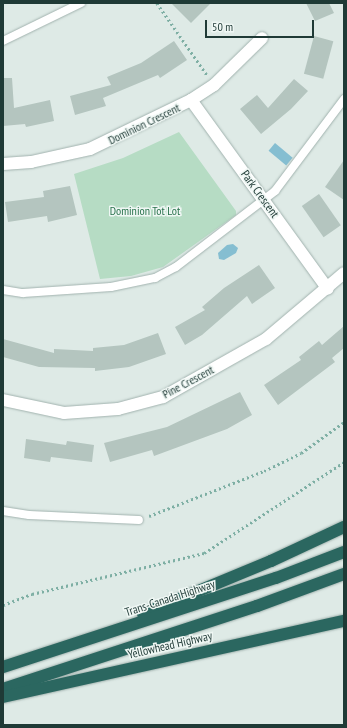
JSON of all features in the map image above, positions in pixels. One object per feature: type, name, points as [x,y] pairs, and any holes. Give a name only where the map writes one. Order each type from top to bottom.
[{"type":"highway","points":[[55,650],[271,561],[344,527]]},
{"type":"highway","name":"Trans-Canada Highway","points":[[3,667],[276,578],[344,552]]},
{"type":"highway","points":[[3,689],[257,606],[344,574]]},
{"type":"highway","name":"Yellowhead Highway","points":[[3,697],[344,621]]},
{"type":"street","name":"Dominion Crescent","points":[[3,164],[31,162],[90,149],[191,100],[214,85],[262,38]]},
{"type":"street","name":"Park Crescent","points":[[191,100],[328,289]]},
{"type":"street","name":"Pine Crescent","points":[[3,400],[64,413],[118,409],[164,397],[266,339],[328,289],[344,273]]},
{"type":"lane","points":[[3,41],[81,3]]},
{"type":"lane","points":[[3,290],[23,293],[111,287],[155,278],[198,252],[275,191],[344,99]]},
{"type":"lane","points":[[3,511],[29,515],[139,520]]},
{"type":"path","points":[[157,3],[214,85]]},
{"type":"path","points":[[139,520],[264,471],[301,453],[344,422]]},
{"type":"path","points":[[3,605],[32,594],[204,553],[344,462]]},
{"type":"green space","name":"Dominion Tot Lot","points":[[179,132],[236,211],[236,215],[163,267],[131,276],[100,279],[74,174],[123,158]]},
{"type":"water","points":[[275,143],[293,158],[286,165],[269,151]]},
{"type":"water","points":[[233,244],[238,248],[236,253],[224,260],[219,259],[218,253],[227,245]]},
{"type":"building","points":[[171,3],[211,3],[191,23]]},
{"type":"building","points":[[306,3],[329,3],[334,13],[315,21]]},
{"type":"building","points":[[314,36],[333,41],[323,79],[304,74]]},
{"type":"building","points":[[174,41],[187,60],[160,78],[158,75],[103,98],[106,106],[75,115],[70,96],[111,85],[107,77],[141,63]]},
{"type":"building","points":[[3,78],[12,78],[14,108],[50,100],[54,121],[26,127],[25,124],[3,126]]},
{"type":"building","points":[[294,79],[308,91],[291,109],[261,134],[240,109],[257,95],[268,108]]},
{"type":"building","points":[[344,160],[344,200],[325,187]]},
{"type":"building","points":[[70,186],[77,215],[48,222],[47,216],[8,222],[5,202],[44,197],[43,191]]},
{"type":"building","points":[[319,194],[341,225],[324,237],[302,206]]},
{"type":"building","points":[[259,265],[275,288],[252,304],[247,296],[202,335],[185,345],[175,327],[205,310],[202,307],[224,288]]},
{"type":"building","points":[[344,326],[344,348],[332,358],[335,362],[278,405],[264,385],[301,360],[299,357],[319,341],[322,345]]},
{"type":"building","points":[[158,333],[166,354],[129,367],[95,371],[95,368],[39,367],[3,357],[3,339],[54,353],[54,349],[93,351],[93,348],[124,345]]},
{"type":"building","points":[[240,392],[252,415],[227,429],[154,456],[152,450],[110,462],[104,443],[167,427]]},
{"type":"building","points":[[26,439],[66,445],[67,441],[94,445],[92,462],[51,457],[50,462],[24,458]]}]
